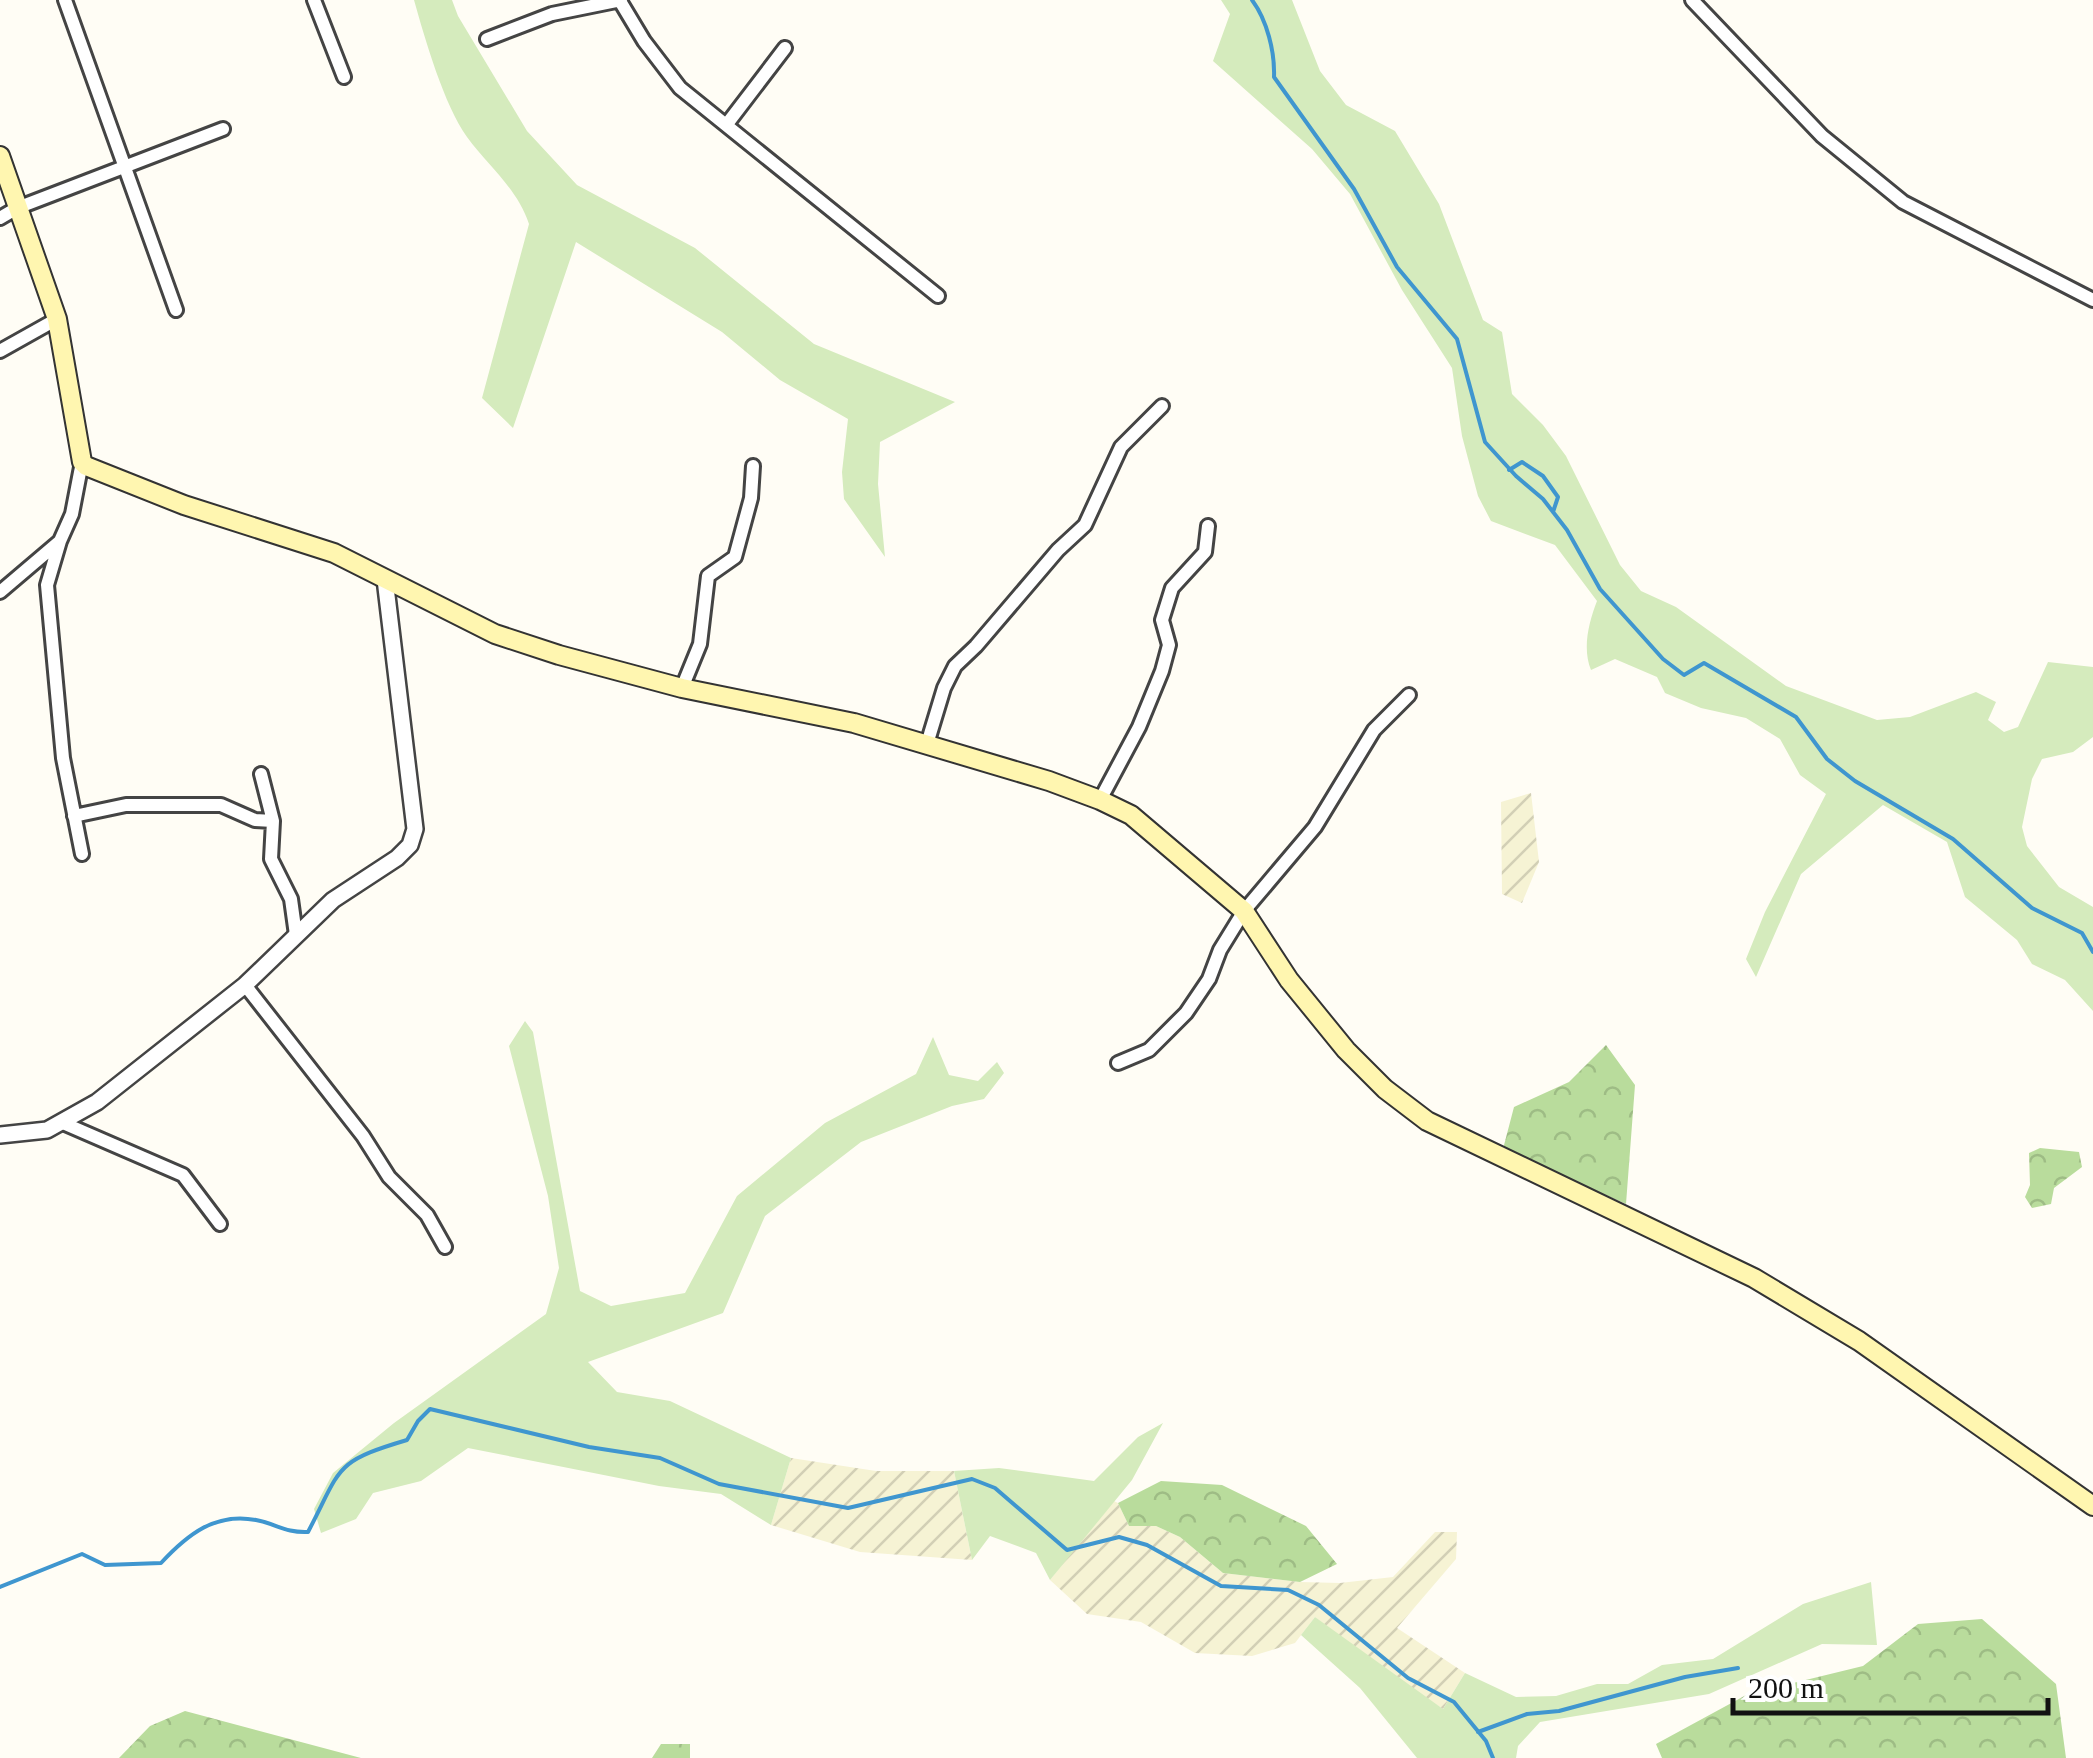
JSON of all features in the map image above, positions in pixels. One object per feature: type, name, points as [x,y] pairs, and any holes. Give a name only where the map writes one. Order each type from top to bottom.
[{"type":"main road","points":[[0,156],[8,213],[58,319],[82,462],[106,476],[184,505],[334,553],[495,634],[682,688],[854,723],[1100,800],[1130,815],[1244,911],[1289,980],[1346,1050],[1385,1089],[1427,1121],[1754,1278],[1859,1341],[2093,1506]]},
{"type":"street","points":[[65,0],[176,310]]},
{"type":"street","points":[[314,0],[344,77]]},
{"type":"street","points":[[487,39],[550,7],[620,0],[644,41],[680,88],[938,296]]},
{"type":"street","points":[[1692,0],[1822,136],[1903,202],[2093,300]]},
{"type":"street","points":[[727,124],[785,48]]},
{"type":"street","points":[[8,213],[222,129]]},
{"type":"street","points":[[0,351],[58,319]]},
{"type":"street","points":[[927,744],[955,666],[1085,525],[1120,446],[1162,406]]},
{"type":"street","points":[[82,462],[72,514],[47,585],[62,758],[82,854]]},
{"type":"street","points":[[682,688],[700,644],[708,576],[735,557],[751,498],[753,466]]},
{"type":"street","points":[[1100,800],[1139,727],[1162,671],[1169,645],[1162,620],[1172,588],[1205,552],[1208,526]]},
{"type":"street","points":[[0,592],[60,541]]},
{"type":"street","points":[[0,1135],[47,1130],[97,1102],[245,985],[333,900],[410,846],[415,828],[385,579]]},
{"type":"street","points":[[1118,1062],[1149,1050],[1186,1013],[1209,979],[1220,950],[1244,911],[1314,827],[1374,730],[1409,695]]},
{"type":"street","points":[[261,774],[273,821],[271,859],[291,899],[296,936]]},
{"type":"street","points":[[74,816],[126,805],[221,805],[255,820],[273,821]]},
{"type":"street","points":[[245,985],[389,1177],[427,1215],[445,1247]]},
{"type":"street","points":[[63,1123],[183,1175],[220,1224]]},
{"type":"shaded area","points":[[1531,793],[1539,862],[1522,903],[1502,894],[1501,802]]},
{"type":"shaded area","points":[[791,1458],[876,1471],[954,1471],[972,1560],[860,1552],[771,1525]]},
{"type":"shaded area","points":[[1112,1500],[1118,1503],[1129,1526],[1156,1526],[1180,1537],[1223,1573],[1300,1582],[1340,1583],[1393,1577],[1435,1532],[1457,1532],[1456,1559],[1397,1628],[1465,1673],[1443,1709],[1363,1656],[1315,1617],[1295,1643],[1252,1656],[1195,1653],[1141,1622],[1087,1614],[1050,1580]]},
{"type":"green space","points":[[414,0],[452,0],[527,131],[577,185],[695,248],[814,344],[955,402],[880,442],[878,484],[885,557],[844,499],[842,472],[848,419],[780,380],[722,332],[576,242],[513,428],[482,398],[529,224],[510,189],[459,124],[436,71]]},
{"type":"green space","points":[[1221,0],[1292,0],[1320,71],[1346,105],[1395,131],[1439,204],[1483,320],[1502,332],[1512,394],[1543,425],[1566,456],[1620,565],[1641,591],[1676,607],[1786,686],[1877,720],[1910,717],[1976,692],[1996,702],[1988,720],[2004,732],[2018,727],[2048,662],[2093,667],[2093,737],[2073,752],[2042,759],[2032,779],[2022,827],[2027,846],[2059,887],[2093,907],[2093,1011],[2065,980],[2032,964],[2017,940],[1965,897],[1947,842],[1883,805],[1801,874],[1756,977],[1746,959],[1765,912],[1826,794],[1800,775],[1780,739],[1746,718],[1701,708],[1665,693],[1657,677],[1615,659],[1591,670],[1587,644],[1597,601],[1555,545],[1491,521],[1478,496],[1462,436],[1452,368],[1402,290],[1350,194],[1312,149],[1213,61],[1230,14]]},
{"type":"green space","points":[[525,1021],[533,1032],[580,1291],[611,1306],[685,1293],[737,1196],[825,1123],[916,1074],[933,1037],[949,1075],[978,1081],[997,1062],[1004,1073],[984,1099],[952,1106],[861,1142],[765,1216],[723,1313],[588,1362],[617,1392],[670,1401],[791,1458],[771,1525],[721,1494],[659,1486],[468,1448],[421,1481],[373,1493],[356,1519],[321,1533],[314,1509],[333,1473],[394,1423],[546,1314],[559,1268],[548,1196],[509,1046]]},
{"type":"green space","points":[[1606,1045],[1635,1085],[1626,1204],[1503,1149],[1514,1107],[1569,1082]]},
{"type":"green space","points":[[2040,1148],[2079,1152],[2082,1167],[2054,1188],[2051,1204],[2032,1208],[2025,1197],[2030,1185],[2029,1153]]},
{"type":"green space","points":[[1163,1423],[1132,1480],[1050,1580],[1036,1553],[990,1536],[972,1560],[954,1471],[999,1468],[1094,1481],[1138,1437]]},
{"type":"green space","points":[[1161,1481],[1222,1485],[1306,1526],[1337,1564],[1300,1582],[1223,1573],[1180,1537],[1156,1526],[1129,1526],[1118,1503]]},
{"type":"green space","points":[[1871,1582],[1877,1645],[1822,1644],[1709,1694],[1540,1722],[1518,1746],[1516,1758],[1417,1758],[1360,1688],[1301,1635],[1315,1617],[1443,1709],[1465,1673],[1516,1697],[1556,1696],[1597,1684],[1628,1684],[1662,1665],[1713,1659],[1803,1604]]},
{"type":"green space","points":[[1982,1619],[2056,1684],[2066,1758],[1662,1758],[1656,1744],[1748,1694],[1863,1666],[1918,1624]]},
{"type":"green space","points":[[185,1711],[361,1758],[119,1758],[150,1726]]},
{"type":"green space","points":[[661,1744],[690,1744],[690,1758],[652,1758]]},
{"type":"waterway","points":[[1252,0],[1269,37],[1274,77],[1354,189],[1397,267],[1457,339],[1485,442],[1543,499],[1567,530],[1600,589],[1663,659],[1684,675],[1704,663],[1796,717],[1827,759],[1855,781],[1953,839],[2032,908],[2082,933],[2093,952]]},
{"type":"waterway","points":[[1509,470],[1522,462],[1543,476],[1558,497],[1553,512]]},
{"type":"waterway","points":[[0,1587],[82,1554],[105,1565],[161,1563],[192,1535],[228,1519],[256,1520],[308,1532],[342,1470],[365,1455],[407,1440],[430,1409],[589,1447],[660,1458],[719,1484],[848,1508],[972,1479],[995,1488],[1067,1550],[1119,1537],[1147,1545],[1221,1586],[1288,1590],[1319,1605],[1408,1678],[1454,1702],[1486,1741],[1493,1758]]},
{"type":"waterway","points":[[1478,1732],[1527,1714],[1559,1711],[1685,1677],[1738,1668]]}]
